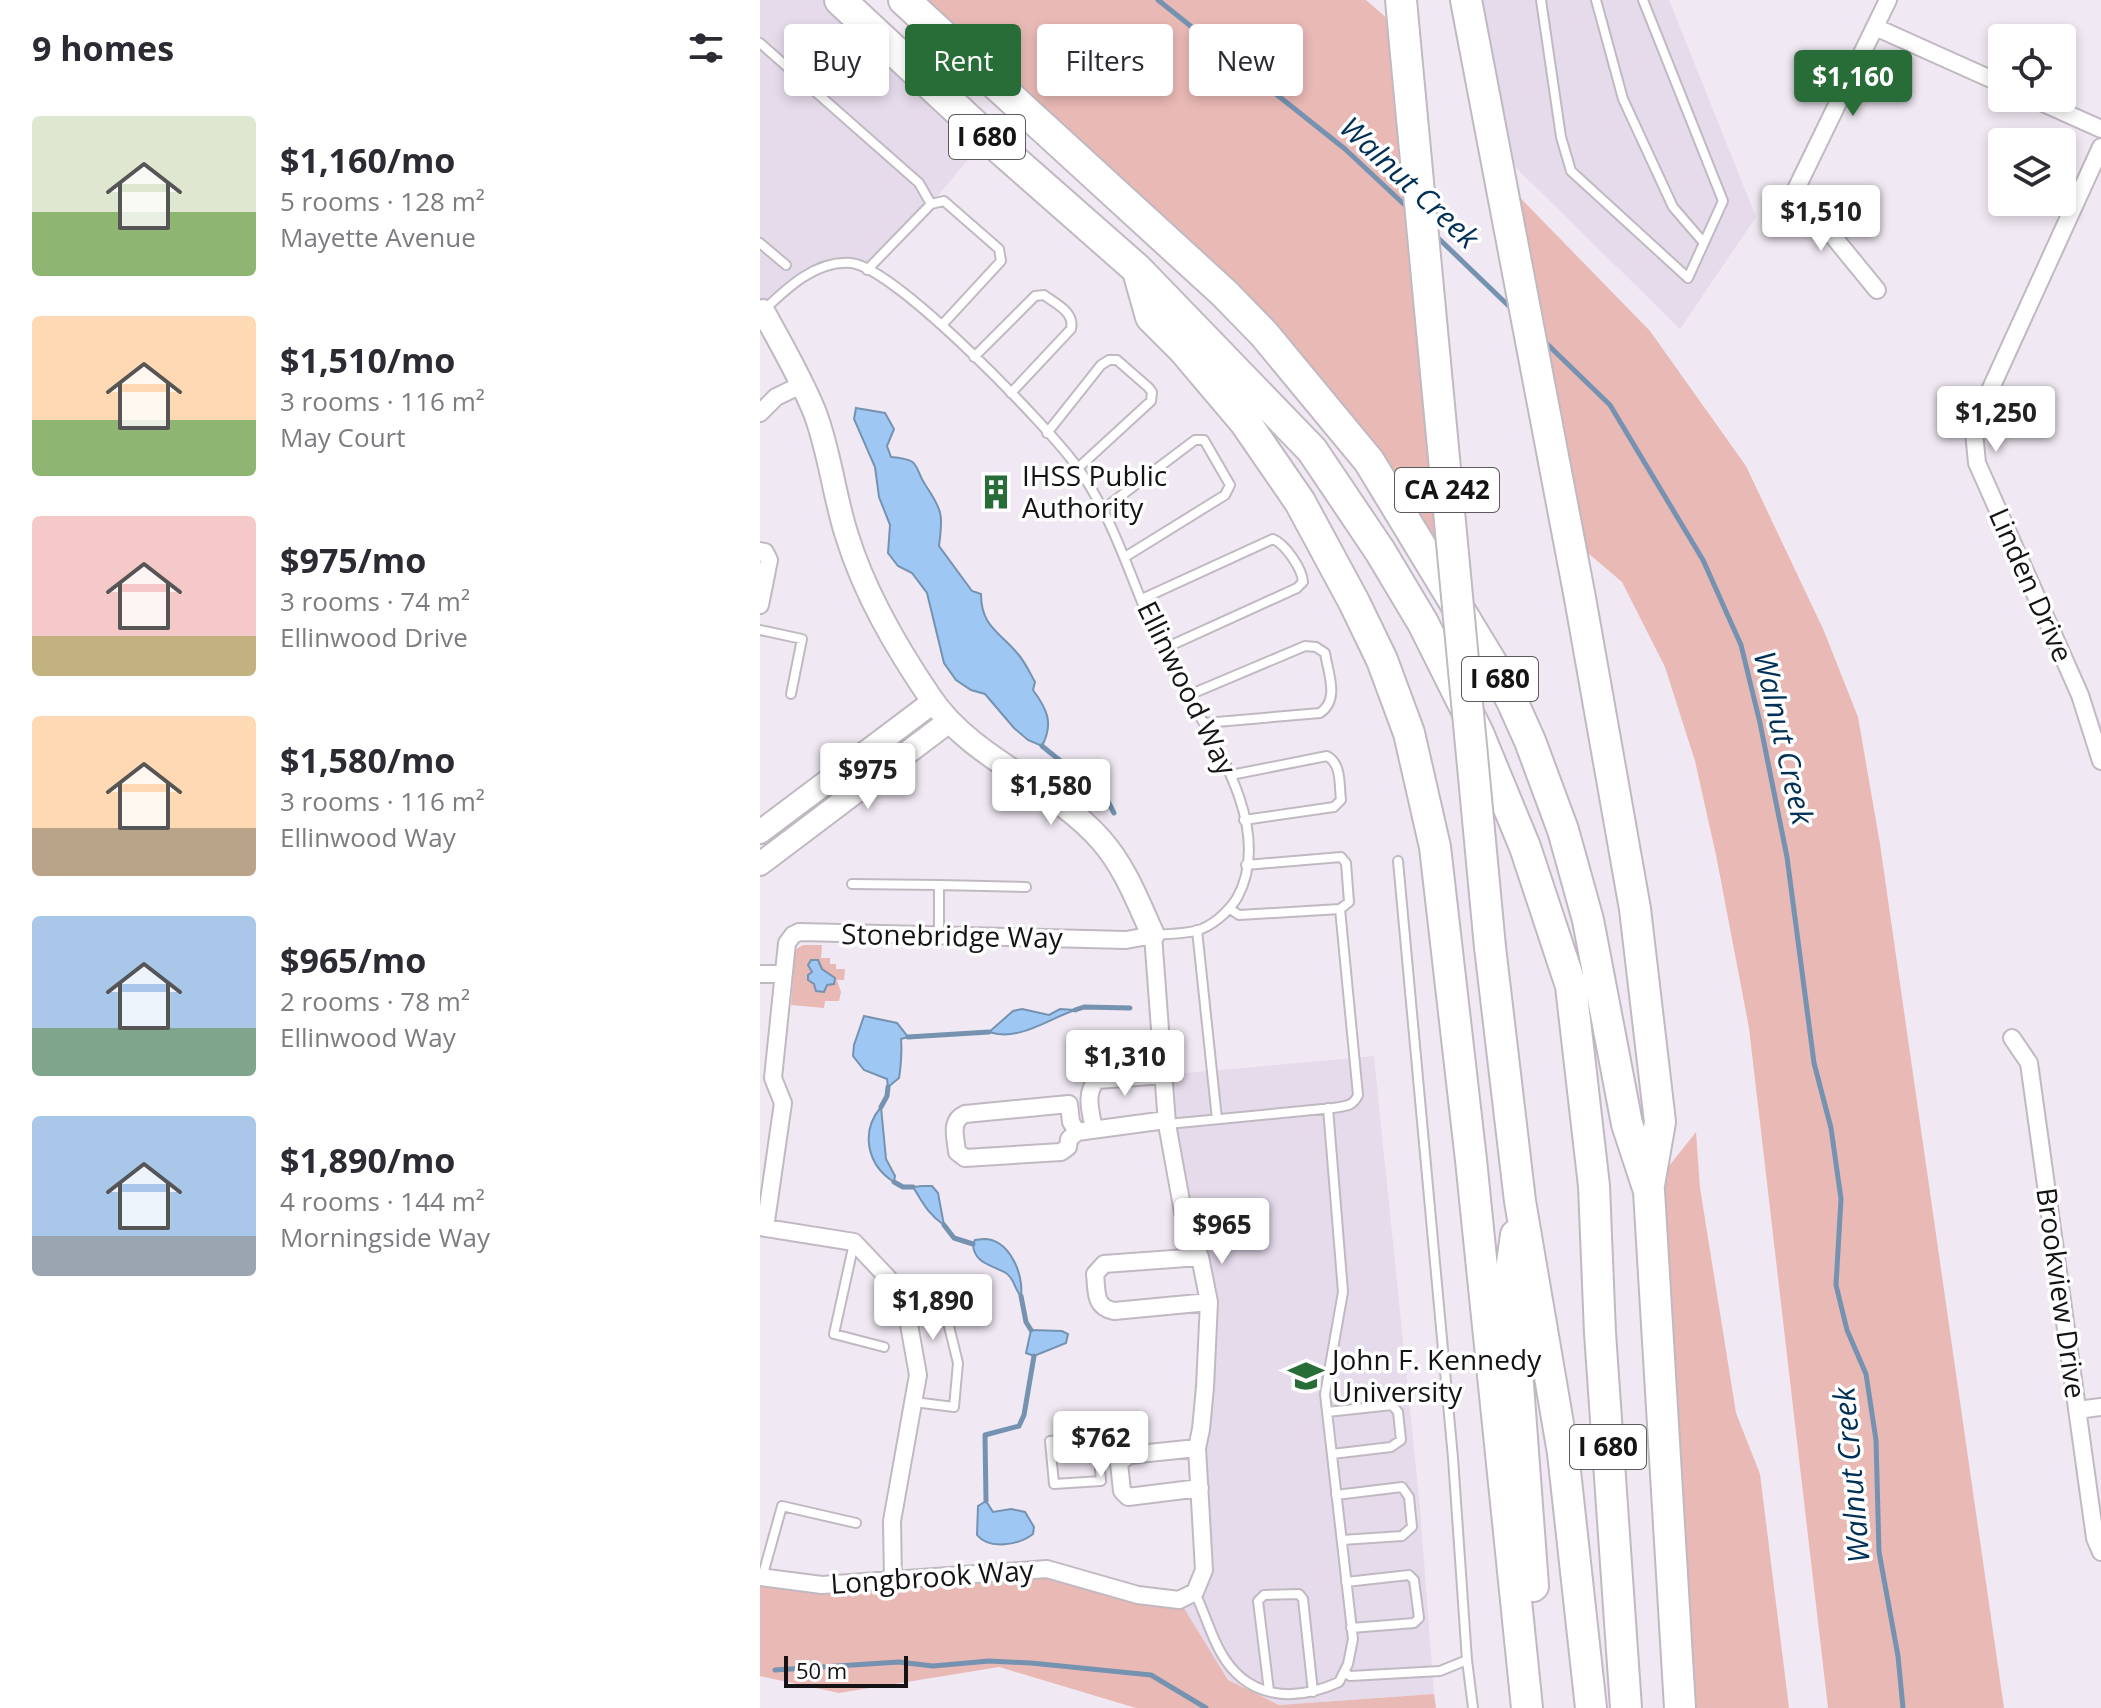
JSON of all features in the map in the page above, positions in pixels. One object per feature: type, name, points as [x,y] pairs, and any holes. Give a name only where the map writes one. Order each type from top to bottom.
[{"type":"highway","name":"I 680","points":[[840,0],[987,137],[1137,269],[1312,450],[1380,551],[1437,650],[1478,733],[1525,847],[1571,986],[1594,1186],[1600,1333],[1626,1708]]},
{"type":"highway","name":"I 680","points":[[904,0],[1224,293],[1264,334],[1369,461],[1491,662],[1530,741],[1563,830],[1588,920],[1627,1124],[1649,1191],[1680,1708]]},
{"type":"highway","name":"CA 242","points":[[1401,0],[1490,947],[1520,1201],[1563,1453],[1591,1708]]},
{"type":"highway","points":[[1466,0],[1580,598],[1639,939],[1660,1122],[1649,1191]]},
{"type":"highway","points":[[1137,269],[1151,317],[1184,350],[1245,422],[1300,502],[1382,660],[1409,733],[1435,847],[1471,1160],[1527,1708]]},
{"type":"highway","points":[[1520,1201],[1510,1277],[1545,1708]]},
{"type":"street","points":[[1782,218],[1888,0]]},
{"type":"street","points":[[1875,27],[1988,78]]},
{"type":"street","points":[[2063,112],[2101,129]]},
{"type":"street","name":"Linden Drive","points":[[2101,147],[1981,410],[1974,432],[1977,463],[2080,695],[2101,761]]},
{"type":"street","points":[[1796,191],[1877,290]]},
{"type":"street","name":"Ellinwood Way","points":[[762,309],[803,384],[816,417],[847,538],[871,598],[904,659],[948,722],[1073,814],[1101,840],[1124,872],[1153,935],[1167,1122],[1183,1212],[1200,1257],[1209,1302],[1205,1387],[1197,1448],[1204,1570],[1195,1592]]},
{"type":"street","points":[[760,413],[776,397],[803,384]]},
{"type":"street","points":[[760,551],[765,552],[769,560],[760,605]]},
{"type":"street","points":[[760,832],[933,702]]},
{"type":"street","points":[[760,864],[948,722]]},
{"type":"street","name":"Stonebridge Way","points":[[763,1228],[783,1103],[766,1077],[787,943],[793,935],[799,932],[1126,940],[1153,935]]},
{"type":"street","points":[[760,974],[783,974]]},
{"type":"street","name":"Brookview Drive","points":[[2012,1038],[2029,1063],[2095,1538],[2101,1552]]},
{"type":"street","points":[[1094,1129],[1089,1099],[1092,1085],[1097,1080],[1164,1075]]},
{"type":"street","points":[[1077,1132],[1071,1122],[1069,1104],[965,1114],[954,1123],[957,1152],[965,1158],[1061,1152],[1077,1132],[1167,1122]]},
{"type":"street","points":[[763,1228],[854,1242],[888,1278],[907,1313],[918,1375],[892,1521],[893,1581]]},
{"type":"street","points":[[1200,1257],[1104,1264],[1095,1274],[1098,1302],[1103,1309],[1114,1311],[1209,1302]]},
{"type":"street","points":[[2077,1410],[2101,1407]]},
{"type":"street","points":[[1197,1448],[1129,1455],[1119,1463],[1122,1491],[1128,1497],[1200,1488]]},
{"type":"street","name":"Longbrook Way","points":[[761,1577],[822,1585],[1047,1569],[1138,1595],[1179,1600],[1195,1592]]},
{"type":"lane","points":[[1541,0],[1561,137],[1571,171],[1688,278],[1723,201],[1643,0]]},
{"type":"lane","points":[[1596,0],[1623,99],[1673,207],[1704,243]]},
{"type":"lane","points":[[760,43],[919,183],[931,204]]},
{"type":"lane","points":[[867,270],[931,204],[944,201],[1002,254],[1001,261],[942,325]]},
{"type":"lane","points":[[760,243],[786,265]]},
{"type":"lane","name":"Ellinwood Way","points":[[762,309],[789,286],[829,264],[855,263],[925,309],[1011,393],[1078,468],[1125,557],[1163,649],[1231,775],[1244,820],[1249,855],[1241,890],[1230,909]]},
{"type":"lane","points":[[974,357],[1035,296],[1044,295],[1070,315],[1073,321],[1071,329],[1011,393]]},
{"type":"lane","points":[[1047,433],[1101,365],[1109,360],[1117,360],[1148,387],[1152,392],[1151,401],[1078,468]]},
{"type":"lane","points":[[1102,510],[1195,440],[1204,440],[1227,477],[1230,485],[1225,495],[1125,557]]},
{"type":"lane","points":[[1142,599],[1273,539],[1280,542],[1302,575],[1303,582],[1297,588],[1163,649]]},
{"type":"lane","points":[[760,630],[802,639],[791,694]]},
{"type":"lane","points":[[1189,695],[1305,646],[1316,647],[1325,653],[1332,697],[1328,708],[1320,713],[1205,723]]},
{"type":"lane","points":[[1231,775],[1327,756],[1333,759],[1337,767],[1341,800],[1334,807],[1244,820]]},
{"type":"lane","points":[[1153,935],[1197,930],[1230,909],[1239,915],[1340,909],[1349,902],[1346,863],[1341,857],[1246,865]]},
{"type":"lane","points":[[1398,861],[1473,1708]]},
{"type":"lane","points":[[852,884],[1026,887]]},
{"type":"lane","points":[[939,885],[939,935]]},
{"type":"lane","points":[[1167,1122],[1350,1105],[1358,1095],[1340,909]]},
{"type":"lane","points":[[1197,930],[1217,1119]]},
{"type":"lane","points":[[1195,1592],[1220,1650],[1239,1678],[1269,1691],[1298,1696],[1339,1682],[1353,1639],[1325,1394],[1343,1292],[1328,1108]]},
{"type":"lane","points":[[854,1242],[834,1334],[884,1347]]},
{"type":"lane","points":[[914,1402],[954,1407],[958,1363],[944,1306]]},
{"type":"lane","points":[[1327,1412],[1392,1405],[1398,1412],[1401,1440],[1391,1447],[1332,1454]]},
{"type":"lane","points":[[1097,1436],[1099,1459],[1101,1481],[1054,1484],[1050,1441],[1097,1436]]},
{"type":"lane","points":[[1099,1459],[1129,1455]]},
{"type":"lane","points":[[1336,1495],[1402,1487],[1409,1497],[1412,1527],[1402,1536],[1342,1540]]},
{"type":"lane","points":[[761,1577],[782,1506],[856,1523]]},
{"type":"lane","points":[[1346,1582],[1409,1575],[1414,1580],[1419,1618],[1414,1623],[1351,1628]]},
{"type":"lane","points":[[1269,1691],[1258,1601],[1264,1595],[1299,1594],[1303,1599],[1313,1692]]},
{"type":"lane","points":[[1344,1672],[1350,1676],[1440,1671],[1467,1660]]},
{"type":"shaded area","points":[[760,0],[840,0],[866,24],[784,24],[784,96],[889,96],[889,46],[905,61],[905,96],[943,96],[987,137],[931,204],[867,270],[855,263],[829,264],[760,307]]},
{"type":"shaded area","points":[[904,0],[1366,0],[1404,33],[1457,597],[1338,421],[1003,96],[1021,96],[1021,24],[929,24]]},
{"type":"shaded area","points":[[1466,0],[1669,0],[1756,217],[1680,329],[1493,145]]},
{"type":"shaded area","points":[[1499,176],[1650,331],[1746,466],[1824,631],[1858,717],[1880,844],[2004,1708],[1828,1708],[1749,1028],[1716,855],[1695,761],[1665,667],[1622,582],[1568,536]]},
{"type":"shaded area","points":[[803,945],[822,945],[821,958],[830,958],[830,964],[836,964],[836,969],[845,969],[844,980],[837,980],[841,992],[839,1001],[825,1001],[824,1008],[791,1005],[795,950]]},
{"type":"shaded area","name":"John F. Kennedy University","points":[[1374,1056],[1420,1508],[1434,1694],[1279,1705],[1228,1680],[1179,1600],[1204,1570],[1197,1448],[1209,1302],[1183,1212],[1164,1075]]},
{"type":"shaded area","points":[[1696,1132],[1700,1188],[1736,1413],[1760,1474],[1789,1708],[1680,1708],[1649,1191]]},
{"type":"shaded area","points":[[1047,1569],[1179,1600],[1228,1680],[1279,1705],[1434,1694],[1436,1708],[1136,1708],[999,1667],[839,1693],[760,1676],[760,1577],[822,1585]]},
{"type":"water","points":[[856,408],[885,413],[894,429],[887,446],[891,457],[908,460],[915,465],[936,502],[941,520],[939,546],[972,591],[981,594],[988,622],[1018,654],[1035,682],[1033,690],[1042,704],[1048,723],[1042,746],[1028,740],[1014,728],[985,694],[971,690],[956,680],[944,663],[927,593],[912,573],[898,566],[888,553],[890,525],[879,497],[875,467],[854,419]]},
{"type":"water","points":[[811,960],[818,960],[822,969],[835,978],[834,984],[827,985],[824,992],[816,991],[814,984],[808,980],[812,972],[808,965]]},
{"type":"water","points":[[1022,1009],[1049,1015],[1060,1009],[1075,1010],[1022,1032],[989,1032],[1013,1011]]},
{"type":"water","points":[[864,1016],[897,1023],[908,1037],[901,1039],[899,1078],[888,1087],[887,1079],[864,1070],[853,1056]]},
{"type":"water","points":[[881,1107],[886,1159],[895,1176],[894,1182],[878,1167],[870,1148],[870,1127]]},
{"type":"water","points":[[932,1186],[938,1193],[944,1225],[930,1212],[913,1187]]},
{"type":"water","points":[[984,1239],[1001,1245],[1013,1259],[1020,1278],[1021,1296],[1009,1275],[977,1256],[973,1244],[975,1240]]},
{"type":"water","points":[[1031,1330],[1062,1331],[1068,1334],[1066,1343],[1034,1356],[1026,1353]]},
{"type":"water","points":[[986,1501],[993,1512],[1011,1509],[1025,1512],[1034,1527],[1033,1534],[1004,1544],[982,1540],[977,1535],[978,1506]]},
{"type":"waterway","name":"Walnut Creek","points":[[1158,0],[1345,149],[1408,208]]},
{"type":"waterway","name":"Walnut Creek","points":[[1435,235],[1514,311]]},
{"type":"waterway","name":"Walnut Creek","points":[[1544,341],[1610,405],[1703,560],[1741,645],[1787,857],[1814,1063],[1831,1128],[1841,1199],[1836,1285],[1847,1330],[1866,1374],[1876,1440],[1879,1552],[1898,1656],[1903,1708]]},
{"type":"waterway","points":[[1042,746],[1078,775],[1094,782],[1114,813]]},
{"type":"waterway","points":[[1075,1010],[1084,1007],[1130,1008]]},
{"type":"waterway","points":[[908,1037],[989,1032]]},
{"type":"waterway","points":[[881,1107],[888,1087]]},
{"type":"waterway","points":[[894,1182],[903,1187],[913,1187]]},
{"type":"waterway","points":[[944,1225],[954,1238],[973,1244]]},
{"type":"waterway","points":[[1021,1296],[1026,1322],[1031,1330]]},
{"type":"waterway","points":[[986,1501],[985,1435],[1019,1426],[1024,1415],[1034,1356]]},
{"type":"waterway","points":[[775,1670],[899,1662],[933,1666],[989,1661],[1031,1663],[1151,1675],[1206,1708]]},
{"type":"place","name":"IHSS Public Authority","points":[[996,492]]},
{"type":"place","name":"John F. Kennedy University","points":[[1306,1376]]}]
